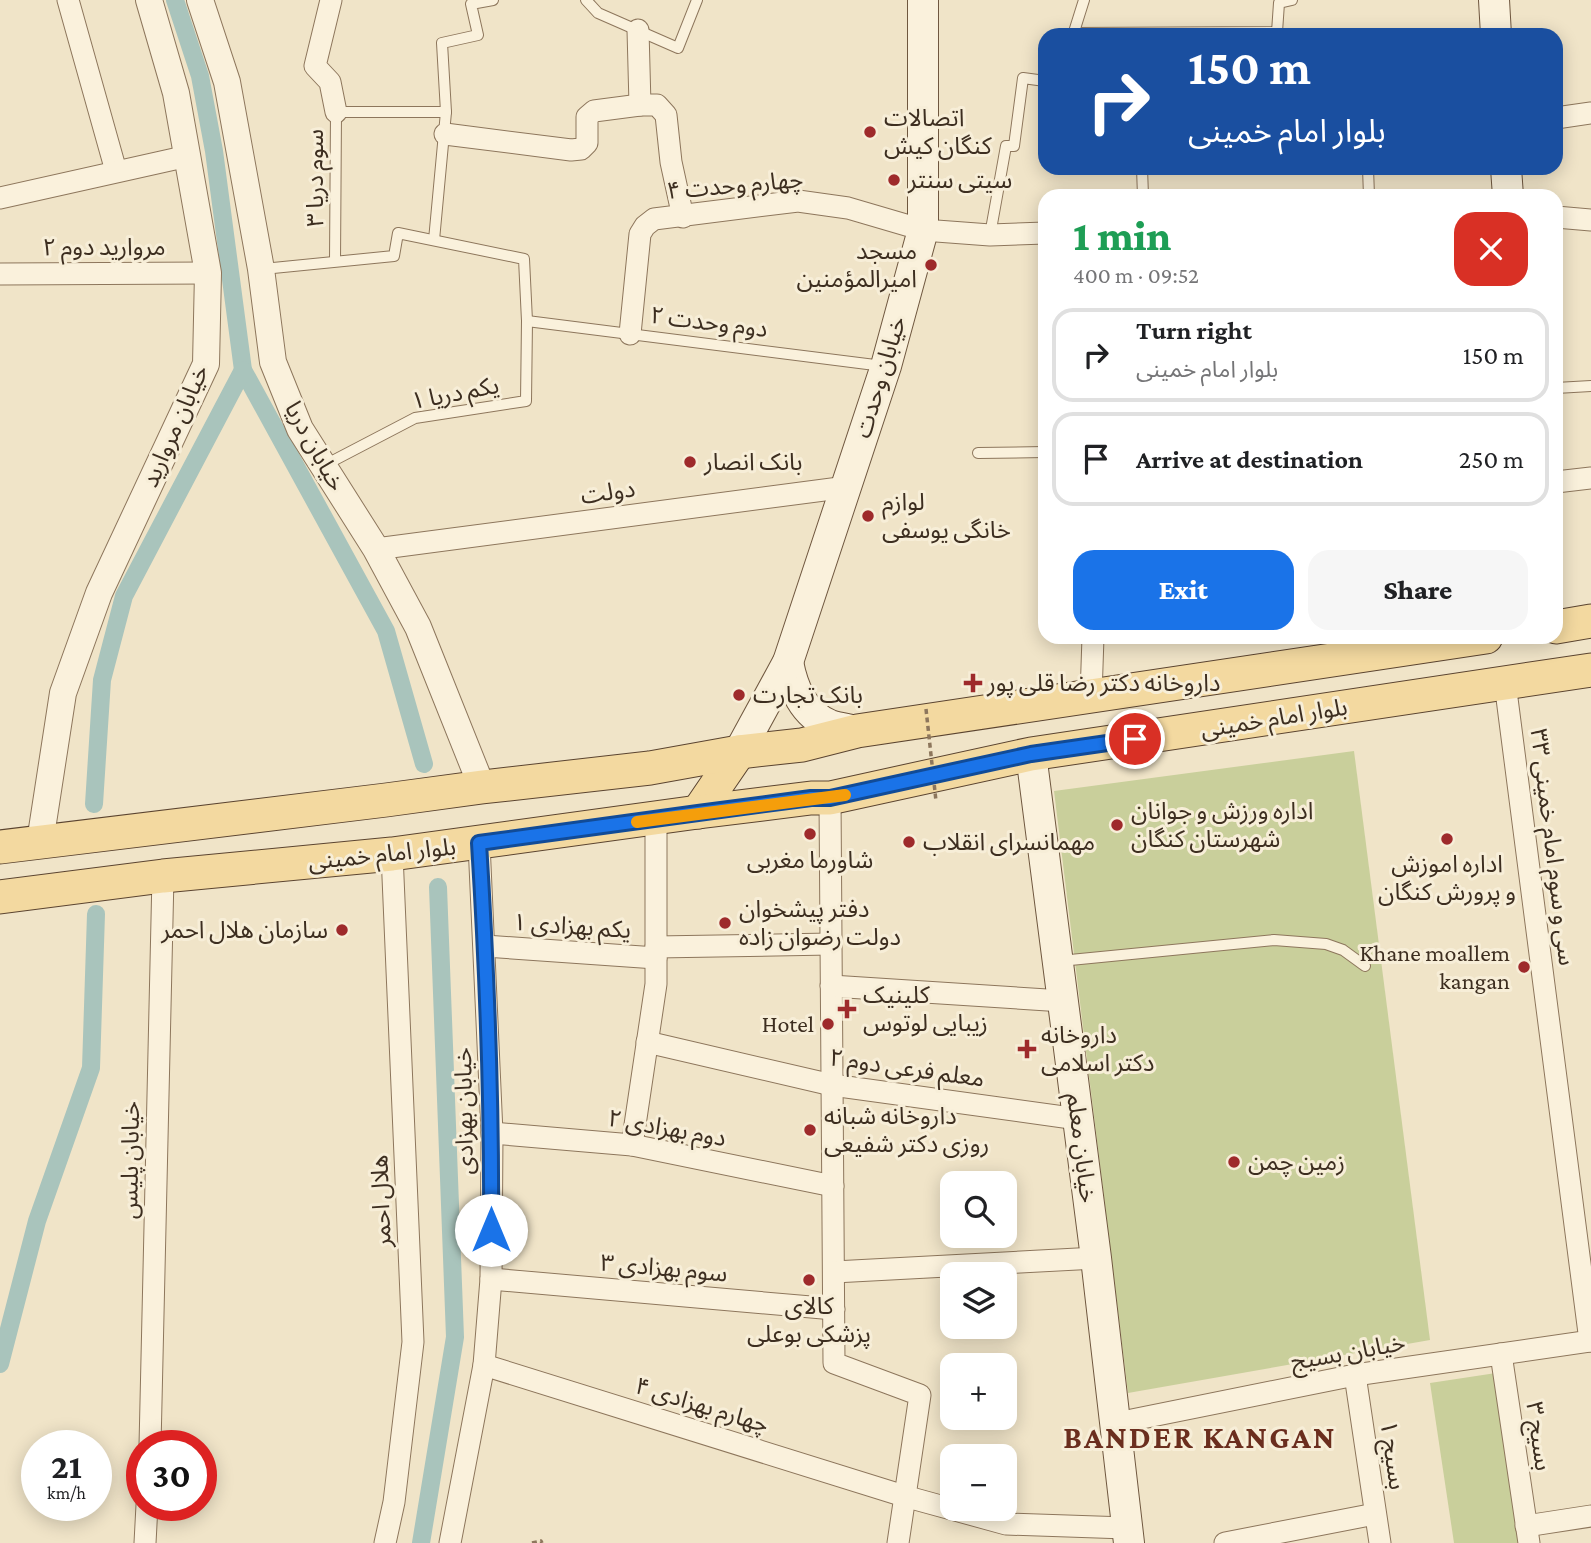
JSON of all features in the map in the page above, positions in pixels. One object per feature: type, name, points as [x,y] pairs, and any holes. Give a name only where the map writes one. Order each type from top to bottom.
[{"type":"main road","name":"خیابان وحدت","points":[[738,752],[788,662],[886,366],[923,230],[923,0]]},
{"type":"main road","points":[[1494,0],[1496,28]]},
{"type":"main road","points":[[1563,625],[1591,621]]},
{"type":"main road","name":"بلوار امام خمینی","points":[[0,847],[650,768],[738,752],[802,745],[857,731],[1439,644]]},
{"type":"main road","points":[[788,662],[792,686],[808,710],[830,725],[857,731]]},
{"type":"main road","name":"بلوار امام خمینی","points":[[0,897],[163,876],[392,854],[820,798],[1031,754],[1591,670]]},
{"type":"main road","points":[[802,745],[793,756],[790,770],[794,784],[820,798]]},
{"type":"main road","points":[[675,816],[738,752]]},
{"type":"main road","name":"خیابان معلم","points":[[1031,754],[1096,1258],[1127,1535]]},
{"type":"main road","points":[[650,768],[669,772],[676,780],[680,799],[675,816]]},
{"type":"street","points":[[68,0],[116,171]]},
{"type":"street","name":"خیابان مروارید","points":[[40,842],[63,693],[99,593],[206,363],[208,273],[176,93],[149,0]]},
{"type":"street","name":"خیابان دریا","points":[[200,0],[227,82],[261,269],[273,362],[300,429],[376,549],[418,627],[482,787]]},
{"type":"street","points":[[331,0],[315,66],[330,82],[336,112]]},
{"type":"street","points":[[638,30],[640,105]]},
{"type":"street","points":[[445,134],[571,150],[582,149],[587,143],[587,117],[594,111],[657,105],[666,115],[671,162],[683,217]]},
{"type":"street","points":[[1563,117],[1591,113]]},
{"type":"street","points":[[0,198],[188,156]]},
{"type":"street","name":"چهارم وحدت ۴","points":[[630,334],[640,234],[654,219],[799,201],[848,208],[923,230],[990,235],[1038,233]]},
{"type":"street","points":[[1563,218],[1591,220]]},
{"type":"street","name":"مروارید دوم ۲","points":[[0,274],[208,273]]},
{"type":"street","points":[[1563,481],[1591,478]]},
{"type":"street","name":"دولت","points":[[376,549],[847,486]]},
{"type":"street","points":[[1091,696],[1093,644]]},
{"type":"street","name":"سی و سوم امام خمینی ۳۳","points":[[1505,683],[1591,1341]]},
{"type":"street","points":[[820,798],[831,944],[834,1363],[920,1395],[898,1543]]},
{"type":"street","points":[[632,1145],[656,984],[656,952],[675,816]]},
{"type":"street","name":"خیابان بهزادی","points":[[450,1543],[484,1365],[491,1279],[492,1133],[479,843]]},
{"type":"street","name":"هلال احمر","points":[[385,1543],[394,1503],[413,1342],[392,854]]},
{"type":"street","name":"خیابان پلیس","points":[[150,1430],[163,876]]},
{"type":"street","name":"یکم بهزادی ۱","points":[[485,946],[656,952],[831,944]]},
{"type":"street","points":[[831,986],[1063,1001]]},
{"type":"street","name":"معلم فرعی دوم ۲","points":[[647,1042],[832,1086],[1078,1119]]},
{"type":"street","name":"دوم بهزادی ۲","points":[[492,1133],[632,1145],[833,1186]]},
{"type":"street","points":[[834,1272],[1096,1258]]},
{"type":"street","name":"سوم بهزادی ۳","points":[[491,1279],[834,1309]]},
{"type":"street","name":"خیابان بسیج","points":[[1116,1423],[1355,1375],[1591,1341]]},
{"type":"street","name":"بسیج ۳","points":[[1501,1354],[1527,1535]]},
{"type":"street","name":"چهارم بهزادی ۴","points":[[484,1365],[904,1496],[1006,1524],[1127,1535]]},
{"type":"street","name":"بسیج ۱","points":[[1355,1375],[1380,1543]]},
{"type":"street","points":[[1225,1543],[1375,1514]]},
{"type":"street","points":[[1527,1535],[1591,1517]]},
{"type":"street","points":[[145,1543],[146,1521]]},
{"type":"lane","points":[[434,240],[446,112],[442,43],[478,35],[471,4],[493,0]]},
{"type":"lane","points":[[586,0],[598,13],[678,48],[697,0]]},
{"type":"lane","points":[[598,13],[602,0]]},
{"type":"lane","points":[[1076,28],[1084,0]]},
{"type":"lane","points":[[1277,28],[1279,3],[1292,0]]},
{"type":"lane","points":[[990,235],[1006,146],[1014,146],[1023,78],[1038,80]]},
{"type":"lane","name":"سوم دریا ۳","points":[[335,261],[336,112],[446,112]]},
{"type":"lane","name":"سوم دریا ۳","points":[[261,269],[394,256],[398,233],[434,240],[524,259],[527,321]]},
{"type":"lane","name":"دوم وحدت ۲","points":[[527,321],[886,366]]},
{"type":"lane","name":"یکم دریا ۱","points":[[323,466],[415,418],[526,401],[527,321]]},
{"type":"lane","points":[[1563,388],[1591,387]]},
{"type":"lane","points":[[978,453],[1038,452]]},
{"type":"lane","points":[[1058,961],[1274,940],[1326,944],[1343,950],[1365,966]]},
{"type":"path","points":[[926,709],[936,801]]},
{"type":"path","points":[[532,1543],[542,1543]]},
{"type":"green space","points":[[1354,751],[1430,1340],[1128,1393],[1054,791]]},
{"type":"green space","points":[[1496,1373],[1521,1543],[1454,1543],[1430,1383]]},
{"type":"waterway","points":[[175,0],[200,76],[214,151],[243,370],[386,631],[424,764]]},
{"type":"waterway","points":[[94,804],[102,680],[124,596],[243,370]]},
{"type":"waterway","points":[[421,1543],[455,1337],[438,887]]},
{"type":"waterway","points":[[0,1364],[37,1221],[91,1068],[96,914]]},
{"type":"slow traffic","points":[[637,822],[845,795]]},
{"type":"place","name":"اتصالات کنگان کیش","points":[[870,132]]},
{"type":"place","name":"سیتی سنتر","points":[[894,180]]},
{"type":"place","name":"مسجد امیرالمؤمنین","points":[[931,265]]},
{"type":"place","name":"بانک انصار","points":[[690,462]]},
{"type":"place","name":"لوازم خانگی یوسفی","points":[[868,516]]},
{"type":"place","name":"داروخانه دکتر رضا قلی پور","points":[[973,683]]},
{"type":"place","name":"بانک تجارت","points":[[739,695]]},
{"type":"place","name":"اداره ورزش و جوانان شهرستان کنگان","points":[[1117,825]]},
{"type":"place","name":"شاورما مغربی","points":[[810,834]]},
{"type":"place","name":"اداره اموزش و پرورش کنگان","points":[[1447,839]]},
{"type":"place","name":"مهمانسرای انقلاب","points":[[909,842]]},
{"type":"place","name":"دفتر پیشخوان دولت رضوان زاده","points":[[725,923]]},
{"type":"place","name":"سازمان هلال احمر","points":[[342,930]]},
{"type":"place","name":"Khane moallem kangan","points":[[1524,967]]},
{"type":"place","name":"کلینیک زیبایی لوتوس","points":[[847,1009]]},
{"type":"place","name":"Hotel","points":[[828,1024]]},
{"type":"place","name":"داروخانه دکتر اسلامی","points":[[1027,1049]]},
{"type":"place","name":"داروخانه شبانه روزی دکتر شفیعی","points":[[810,1130]]},
{"type":"place","name":"زمین چمن","points":[[1234,1162]]},
{"type":"place","name":"کالای پزشکی بوعلی","points":[[809,1280]]},
{"type":"district","name":"BANDER KANGAN","points":[[1200,1437]]},
{"type":"route","points":[[491,1230],[492,1133],[479,843],[811,798],[830,798],[1031,754],[1135,739]]}]
